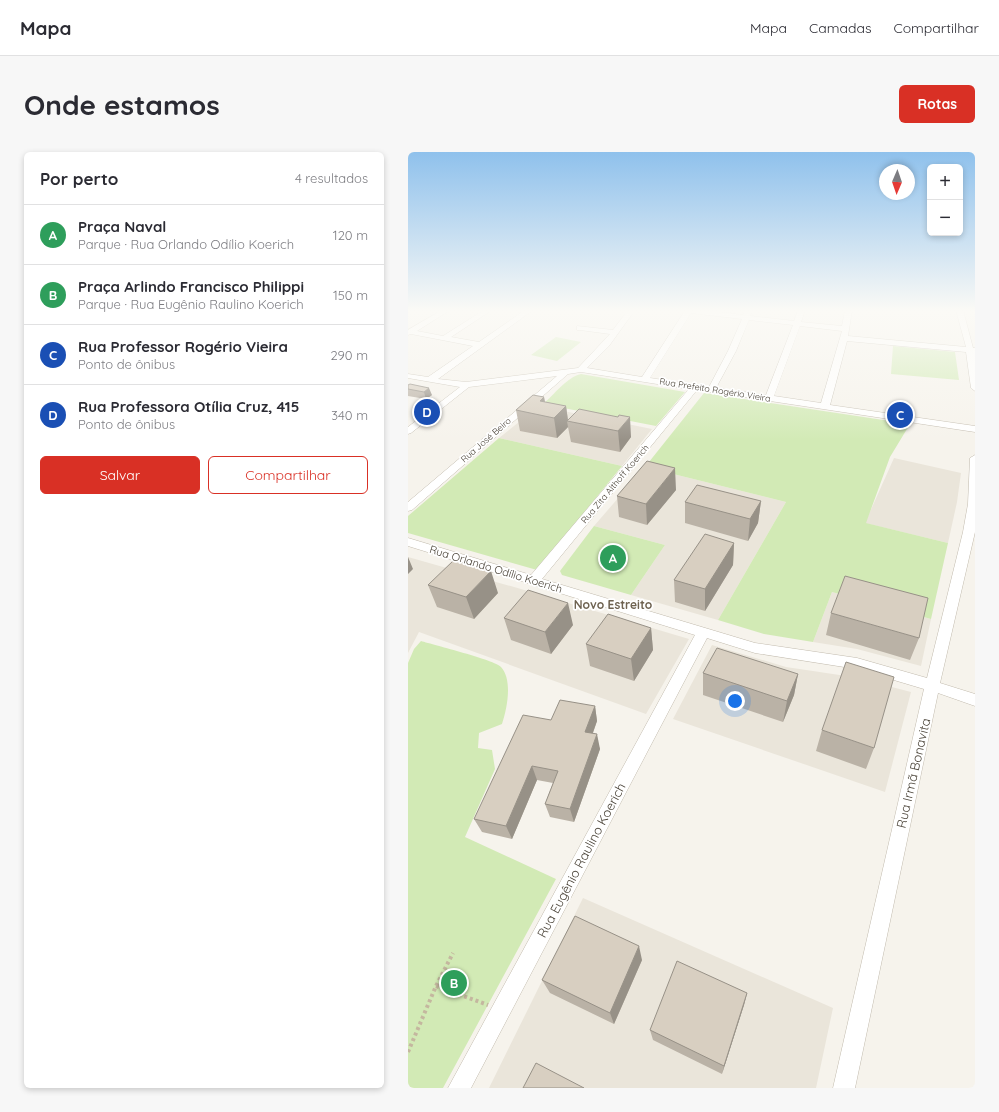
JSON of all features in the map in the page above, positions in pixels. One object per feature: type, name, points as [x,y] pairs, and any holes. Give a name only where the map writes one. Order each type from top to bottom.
[{"type":"street","points":[[430,380],[468,354]]},
{"type":"street","points":[[581,370],[595,354]]},
{"type":"street","points":[[644,380],[661,354]]},
{"type":"street","points":[[711,390],[730,354]]},
{"type":"street","points":[[769,398],[786,354]]},
{"type":"street","points":[[825,406],[840,354]]},
{"type":"street","points":[[973,354],[975,388]]},
{"type":"street","name":"Rua Prefeito Rogério Vieira","points":[[408,376],[466,385],[581,370],[975,430]]},
{"type":"street","name":"Rua José Beiro","points":[[408,508],[564,373]]},
{"type":"street","points":[[408,431],[466,385]]},
{"type":"street","name":"Rua Zita Althoff Koerich","points":[[534,580],[695,387]]},
{"type":"street","name":"Rua Irmã Bonavita","points":[[844,1088],[932,686],[969,532],[973,504],[975,458]]},
{"type":"street","name":"Rua Orlando Odílio Koerich","points":[[408,542],[703,633],[775,652],[840,660],[932,686],[975,700]]},
{"type":"street","name":"Rua Eugênio Raulino Koerich","points":[[459,1088],[703,633]]},
{"type":"path","points":[[408,1052],[436,986],[453,953]]},
{"type":"path","points":[[436,986],[501,1010]]},
{"type":"shaded area","points":[[539,406],[652,429],[622,466],[499,438]]},
{"type":"shaded area","points":[[894,458],[961,473],[957,502],[948,543],[865,523]]},
{"type":"shaded area","points":[[645,467],[786,502],[718,620],[631,595],[665,545],[594,526]]},
{"type":"shaded area","points":[[408,557],[689,639],[646,714],[419,632],[408,653]]},
{"type":"shaded area","points":[[832,592],[931,619],[921,666],[857,649],[813,642]]},
{"type":"shaded area","points":[[712,645],[786,667],[853,677],[911,692],[885,792],[673,719]]},
{"type":"shaded area","points":[[583,898],[833,1008],[816,1088],[489,1088]]},
{"type":"green space","points":[[533,354],[566,354],[557,361],[531,355]]},
{"type":"green space","points":[[892,354],[955,354],[959,380],[891,374]]},
{"type":"green space","points":[[581,374],[685,392],[656,426],[543,404],[566,382]]},
{"type":"green space","points":[[704,393],[910,424],[890,457],[866,523],[948,543],[931,619],[832,592],[813,642],[764,634],[718,620],[786,502],[645,467]]},
{"type":"green space","points":[[499,438],[622,466],[537,570],[408,533],[408,516]]},
{"type":"green space","points":[[594,526],[665,545],[631,595],[562,575],[560,571]]},
{"type":"green space","points":[[421,641],[496,664],[501,667],[507,679],[508,695],[506,711],[502,724],[479,733],[478,748],[492,750],[495,769],[465,837],[556,879],[443,1088],[408,1088],[408,663],[414,649]]},
{"type":"building","points":[[410,384],[429,388],[424,392],[408,389],[408,385]]},
{"type":"building","points":[[533,395],[544,397],[540,401],[566,406],[554,418],[516,410]]},
{"type":"building","points":[[579,409],[618,417],[619,415],[630,417],[618,431],[567,421]]},
{"type":"building","points":[[647,461],[675,468],[646,504],[617,496]]},
{"type":"building","points":[[697,485],[761,501],[750,519],[685,502]]},
{"type":"building","points":[[705,534],[734,543],[705,589],[674,580]]},
{"type":"building","points":[[454,560],[491,571],[466,597],[428,585]]},
{"type":"building","points":[[845,576],[928,598],[919,638],[831,613]]},
{"type":"building","points":[[528,590],[568,603],[545,632],[504,618]]},
{"type":"building","points":[[608,614],[651,628],[631,659],[586,644]]},
{"type":"building","points":[[717,648],[798,674],[787,701],[703,673]]},
{"type":"building","points":[[846,662],[894,677],[874,748],[822,730]]},
{"type":"building","points":[[560,700],[595,706],[585,732],[597,734],[570,809],[545,804],[558,771],[532,766],[506,826],[474,819],[523,715],[551,720]]},
{"type":"building","points":[[575,916],[639,946],[610,1013],[542,980]]},
{"type":"building","points":[[677,961],[747,993],[724,1066],[650,1030]]},
{"type":"building","points":[[536,1063],[584,1088],[523,1088]]},
{"type":"place","name":"Rua Professora Otília Cruz, 415","points":[[427,412]]},
{"type":"place","name":"Rua Professor Rogério Vieira","points":[[900,415]]},
{"type":"place","name":"Praça Naval","points":[[613,558]]},
{"type":"place","name":"Praça Arlindo Francisco Philippi","points":[[454,983]]},
{"type":"district","name":"Novo Estreito","points":[[613,605]]}]
